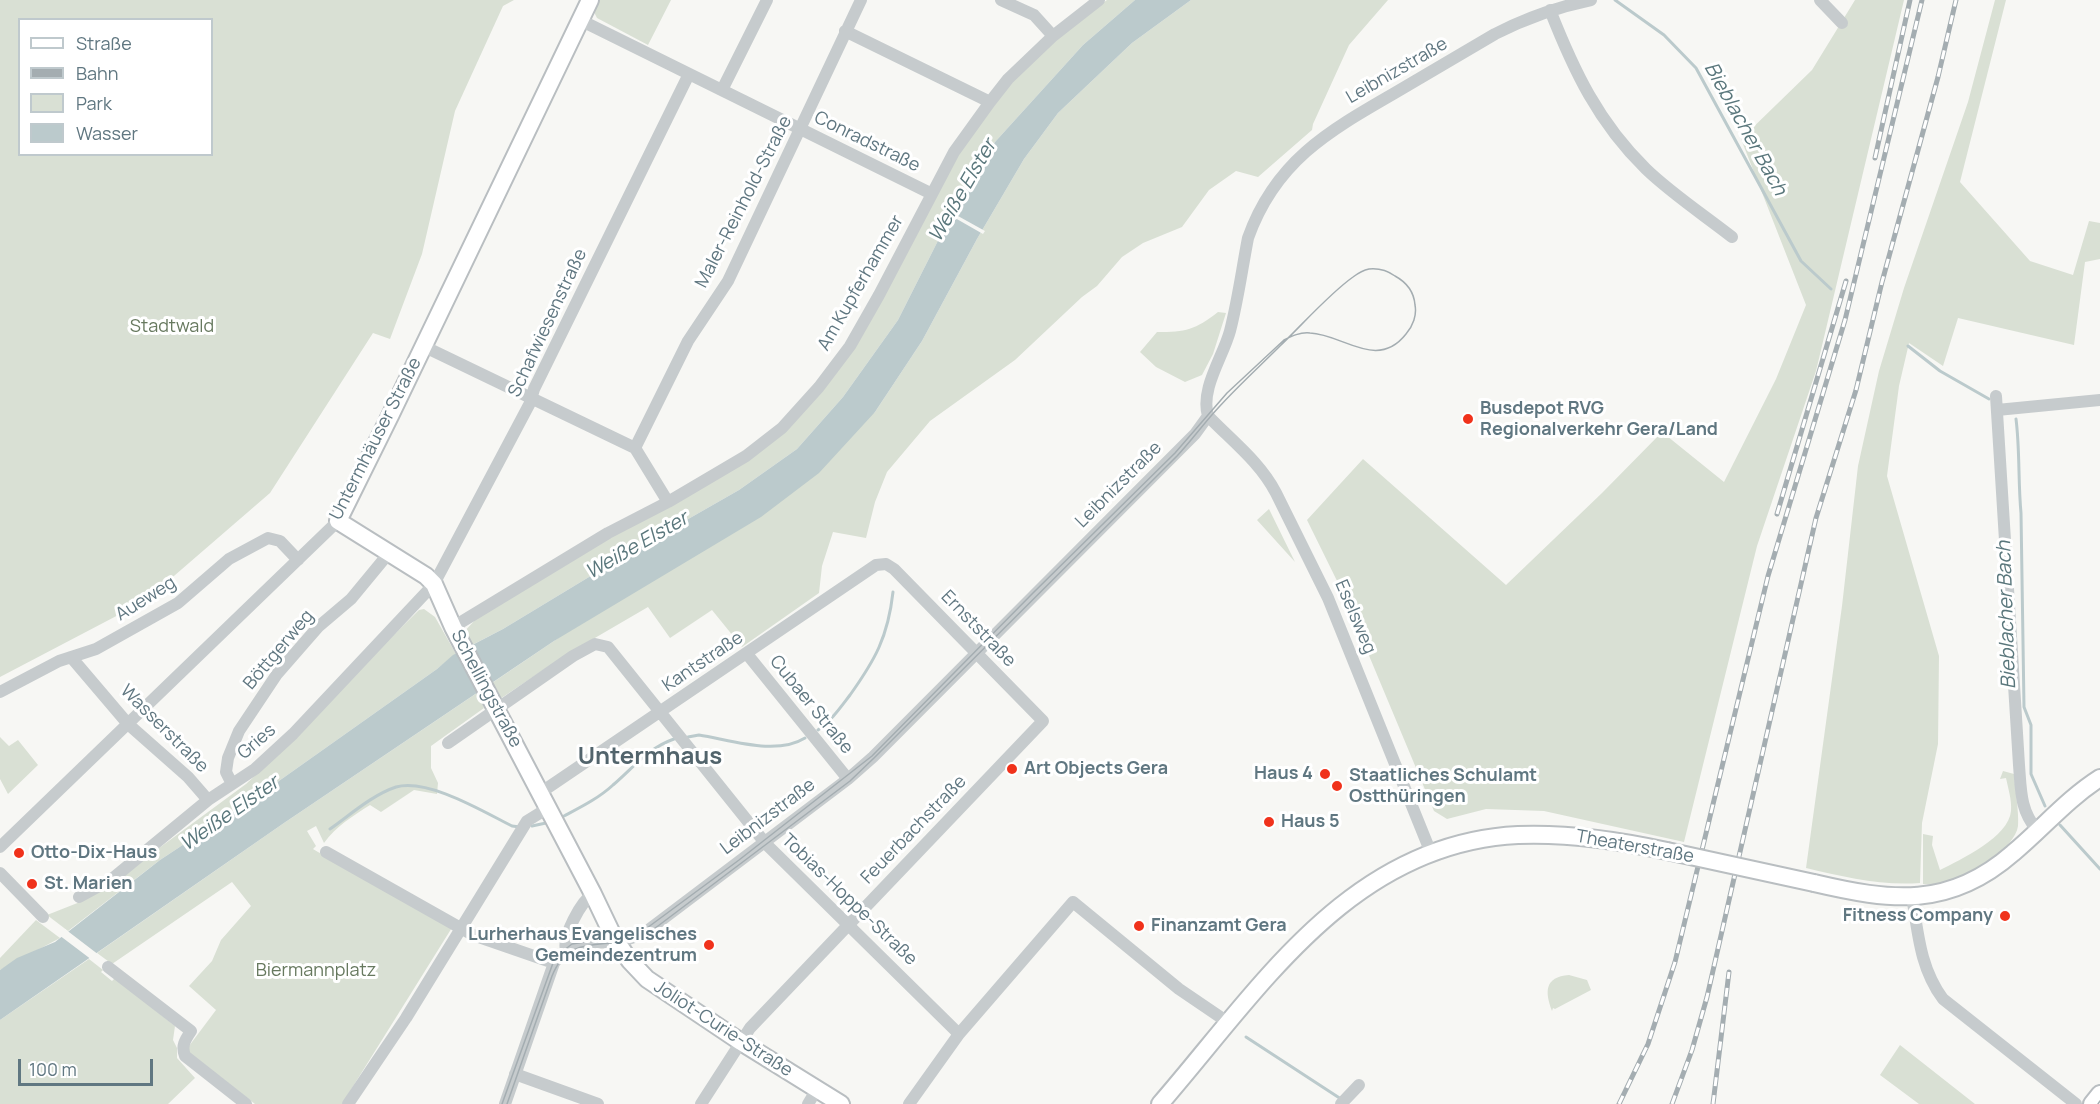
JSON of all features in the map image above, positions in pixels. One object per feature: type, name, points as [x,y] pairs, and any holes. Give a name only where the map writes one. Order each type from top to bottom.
[{"type":"main road","name":"Untermhäuser Straße","points":[[338,521],[590,0]]},
{"type":"main road","name":"Schellingstraße","points":[[338,521],[426,576],[434,585],[455,632],[593,894]]},
{"type":"main road","name":"Theaterstraße","points":[[1160,1104],[1282,960],[1316,926],[1348,899],[1398,867],[1431,853],[1482,840],[1516,835],[1622,841],[1862,893],[1912,896],[1937,894],[1970,884],[2013,854],[2071,798],[2100,778]]},
{"type":"main road","name":"Joliot-Curie-Straße","points":[[593,894],[616,941],[647,980],[841,1104]]},
{"type":"main road","points":[[2092,1104],[2100,1094]]},
{"type":"street","points":[[722,90],[766,0]]},
{"type":"street","name":"Maler-Reinhold-Straße","points":[[635,448],[688,341],[728,281],[861,0]]},
{"type":"street","points":[[1001,0],[1034,15],[1053,36]]},
{"type":"street","name":"Am Kupferhammer","points":[[455,632],[608,532],[668,502],[746,456],[782,428],[819,387],[850,346],[954,152],[990,102],[1008,79],[1053,36],[1099,0]]},
{"type":"street","name":"Leibnizstraße","points":[[566,950],[572,946],[616,941],[647,931],[848,779],[873,757],[1176,454],[1208,416],[1209,388],[1229,331],[1248,238],[1253,224],[1276,183],[1294,163],[1329,132],[1495,34],[1522,20],[1550,10],[1591,0]]},
{"type":"street","points":[[1820,0],[1842,23]]},
{"type":"street","points":[[1550,10],[1578,79],[1614,133],[1647,169],[1732,237]]},
{"type":"street","name":"Conradstraße","points":[[580,20],[932,194]]},
{"type":"street","points":[[845,31],[990,102]]},
{"type":"street","name":"Schafwiesenstraße","points":[[434,585],[510,443],[689,74]]},
{"type":"street","points":[[423,346],[635,448],[668,502]]},
{"type":"street","points":[[1996,396],[2020,781],[2023,807],[2028,819],[2037,830]]},
{"type":"street","points":[[1997,410],[2100,400]]},
{"type":"street","name":"Eselsweg","points":[[1208,416],[1241,448],[1272,486],[1328,597],[1431,853]]},
{"type":"street","name":"Untermhäuser Straße","points":[[0,847],[338,521]]},
{"type":"street","name":"Aueweg","points":[[0,692],[59,661],[96,649],[178,603],[230,559],[268,538],[280,542],[298,560]]},
{"type":"street","name":"Böttgerweg","points":[[232,784],[226,772],[228,758],[239,731],[277,674],[318,627],[351,598],[388,553]]},
{"type":"street","name":"Ernststraße","points":[[886,564],[894,569],[1043,721]]},
{"type":"street","name":"Kantstraße","points":[[460,928],[527,821],[544,801],[660,713],[876,565],[886,564]]},
{"type":"street","name":"Gries","points":[[79,897],[112,879],[208,800],[255,769],[293,734],[434,585]]},
{"type":"street","name":"Tobias-Hoppe-Straße","points":[[495,707],[595,644],[608,647],[765,843],[959,1034]]},
{"type":"street","name":"Cubaer Straße","points":[[747,654],[848,779]]},
{"type":"street","name":"Wasserstraße","points":[[71,657],[128,724],[188,777],[208,800]]},
{"type":"street","points":[[448,743],[495,707]]},
{"type":"street","name":"Feuerbachstraße","points":[[701,1104],[750,1028],[1043,721]]},
{"type":"street","points":[[326,852],[473,935],[554,963]]},
{"type":"street","points":[[0,873],[43,917]]},
{"type":"street","points":[[505,1104],[554,963],[566,950],[565,938],[573,921],[588,897],[593,894]]},
{"type":"street","points":[[1912,896],[1924,966],[1931,983],[1943,999],[2076,1104]]},
{"type":"street","points":[[909,1104],[959,1034],[1073,902],[1179,988],[1229,1023]]},
{"type":"street","points":[[348,1104],[406,1018],[460,928]]},
{"type":"street","points":[[108,967],[191,1031],[182,1050],[185,1056],[246,1104]]},
{"type":"street","points":[[515,1074],[598,1104]]},
{"type":"street","points":[[1346,1100],[1359,1085]]},
{"type":"street","points":[[808,1104],[817,1089]]},
{"type":"green space","name":"Stadtwald","points":[[0,0],[514,0],[503,6],[455,111],[422,254],[390,339],[373,333],[270,493],[145,601],[0,677]]},
{"type":"green space","points":[[597,0],[671,0],[648,45],[597,18],[593,10]]},
{"type":"green space","points":[[1107,0],[1135,0],[1083,45],[995,142],[960,197],[898,320],[843,397],[797,449],[739,490],[472,645],[464,632],[475,620],[609,536],[751,458],[828,381],[967,140],[1015,77],[1066,29]]},
{"type":"green space","points":[[1191,0],[1388,0],[1349,45],[1312,130],[1258,177],[1236,171],[1209,190],[1182,227],[1143,243],[1122,257],[1097,286],[1082,297],[1015,360],[930,421],[887,472],[875,502],[866,538],[833,532],[822,566],[819,593],[742,647],[712,610],[670,638],[648,607],[564,656],[500,699],[492,683],[875,412],[922,341],[977,239],[1024,159],[1058,113],[1132,43]]},
{"type":"green space","points":[[1855,0],[1904,0],[1816,371],[1757,546],[1684,842],[1544,811],[1486,809],[1447,819],[1434,811],[1342,591],[1307,520],[1363,459],[1506,585],[1662,432],[1724,482],[1776,379],[1806,305],[1741,139],[1812,70]]},
{"type":"green space","points":[[1995,0],[2006,0],[1960,182],[2030,261],[2073,275],[2089,221],[2100,223],[2100,259],[2085,262],[2074,345],[1958,318],[1943,366],[1909,343],[1899,386],[1887,476],[1939,656],[1938,744],[1922,823],[1920,883],[1863,880],[1806,868],[1842,606],[1858,466],[1879,371],[1904,288],[1968,102]]},
{"type":"green space","points":[[1218,312],[1226,313],[1213,354],[1202,375],[1185,382],[1156,367],[1140,352],[1157,332],[1190,329]]},
{"type":"green space","points":[[1269,509],[1295,562],[1257,520]]},
{"type":"green space","points":[[424,609],[435,617],[456,654],[269,788],[160,860],[68,931],[47,915],[80,902],[113,882],[246,784],[286,747],[362,666],[419,610]]},
{"type":"green space","name":"Biermannplatz","points":[[477,693],[484,708],[431,746],[431,768],[438,783],[437,794],[414,790],[381,812],[370,805],[339,826],[324,843],[316,826],[307,831],[316,846],[313,849],[453,926],[342,1104],[255,1104],[186,1050],[216,1010],[189,986],[212,961],[221,940],[251,906],[232,882],[112,964],[97,953]]},
{"type":"green space","points":[[0,737],[9,746],[18,740],[38,765],[8,794],[0,779]]},
{"type":"green space","points":[[2003,771],[2014,774],[2017,807],[2018,826],[2009,844],[2000,853],[1967,875],[1944,884],[1923,884],[1923,834],[1933,836],[1932,845],[1940,870],[1982,846],[2002,830],[2011,811],[2006,778],[2000,779]]},
{"type":"green space","points":[[36,920],[60,938],[0,970],[0,958]]},
{"type":"green space","points":[[89,959],[112,981],[115,978],[175,1026],[173,1040],[177,1048],[177,1058],[195,1078],[168,1104],[0,1104],[0,1020]]},
{"type":"green space","points":[[1569,975],[1587,980],[1591,990],[1553,1008],[1552,1011],[1548,998],[1551,982],[1561,976]]},
{"type":"green space","points":[[1900,1045],[1975,1104],[1919,1104],[1880,1075]]},
{"type":"water","name":"Weiße Elster","points":[[1135,0],[1191,0],[1132,43],[1058,113],[1024,159],[977,239],[922,341],[875,412],[819,473],[761,517],[554,641],[284,823],[0,1020],[0,970],[17,958],[55,942],[160,860],[269,788],[437,669],[453,655],[503,629],[739,490],[797,449],[843,397],[898,320],[960,197],[995,142],[1083,45]]},
{"type":"pier","points":[[949,211],[985,231],[983,234],[948,214]]},
{"type":"pier","points":[[65,929],[99,955],[92,960],[59,935]]},
{"type":"waterway","name":"Bieblacher Bach","points":[[1615,0],[1664,35],[1696,68],[1801,261],[1831,289]]},
{"type":"waterway","name":"Bieblacher Bach","points":[[1908,346],[1940,371],[1989,399]]},
{"type":"waterway","name":"Bieblacher Bach","points":[[2016,419],[2021,513],[2024,707],[2031,725],[2031,774],[2045,806]]},
{"type":"waterway","points":[[818,730],[843,705],[873,659],[888,622],[893,592]]},
{"type":"waterway","points":[[688,737],[699,735],[767,746],[781,746],[805,738]]},
{"type":"waterway","points":[[564,816],[602,794],[649,753],[674,739]]},
{"type":"waterway","points":[[330,829],[378,795],[396,787],[409,786],[424,787],[456,798],[512,826],[520,827]]},
{"type":"waterway","points":[[532,826],[546,823]]},
{"type":"waterway","name":"Bieblacher Bach","points":[[2060,825],[2100,869]]},
{"type":"waterway","points":[[1246,1037],[1341,1099]]},
{"type":"tram line","points":[[502,1104],[553,963],[559,954],[572,944],[623,936],[647,928],[739,860],[872,756],[1175,453],[1227,393],[1284,340],[1287,339],[1290,337],[1299,334],[1310,333],[1372,350],[1383,350],[1395,345],[1408,331],[1415,316],[1414,300],[1406,284],[1386,271],[1369,269],[1355,276],[1335,292],[1316,310],[1288,338],[1280,346],[1272,354],[1226,399],[1177,456],[850,781],[650,932],[635,939],[581,947],[570,952],[560,961],[552,976],[507,1104]]},
{"type":"railway","points":[[1875,158],[1910,0]]},
{"type":"railway","points":[[1619,1104],[1648,1044],[1675,962],[1768,576],[1845,320],[1922,0]]},
{"type":"railway","points":[[1672,1104],[1692,1050],[1707,997],[1816,518],[1856,390],[1956,0]]},
{"type":"railway","points":[[1777,514],[1846,281]]},
{"type":"railway","points":[[1713,1104],[1729,972]]},
{"type":"place","name":"Busdepot RVG Regionalverkehr Gera/Land","points":[[1468,419]]},
{"type":"place","name":"Art Objects Gera","points":[[1012,769]]},
{"type":"place","name":"Haus 4","points":[[1325,774]]},
{"type":"place","name":"Staatliches Schulamt Ostthüringen","points":[[1337,786]]},
{"type":"place","name":"Haus 5","points":[[1269,822]]},
{"type":"place","name":"Otto-Dix-Haus","points":[[19,853]]},
{"type":"place","name":"St. Marien","points":[[32,884]]},
{"type":"place","name":"Fitness Company","points":[[2005,916]]},
{"type":"place","name":"Finanzamt Gera","points":[[1139,926]]},
{"type":"place","name":"Lurherhaus Evangelisches Gemeindezentrum","points":[[709,945]]},
{"type":"district","name":"Untermhaus","points":[[650,757]]}]
